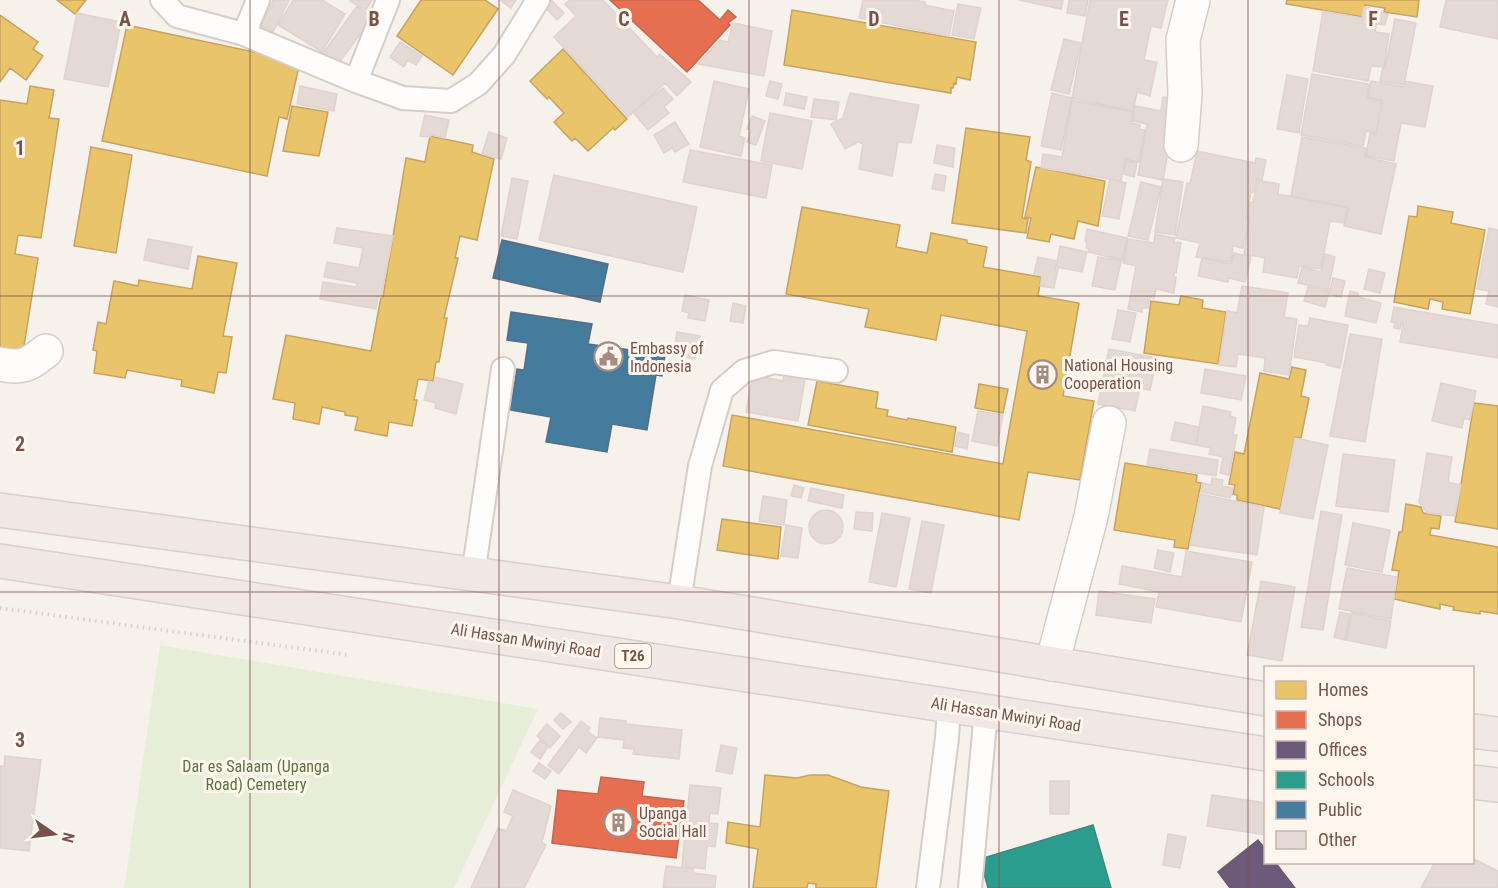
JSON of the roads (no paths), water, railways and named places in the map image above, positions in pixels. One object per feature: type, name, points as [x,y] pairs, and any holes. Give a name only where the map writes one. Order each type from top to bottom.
[{"type":"highway","points":[[0,510],[679,602],[1264,699]]},
{"type":"highway","name":"Ali Hassan Mwinyi Road","points":[[0,561],[1264,754]]},
{"type":"highway","points":[[1474,731],[1498,734]]},
{"type":"highway","points":[[1474,782],[1498,785]]},
{"type":"street","points":[[1181,145],[1185,94],[1183,40],[1193,0]]},
{"type":"street","points":[[0,364],[22,367],[32,363],[46,351]]},
{"type":"street","points":[[1052,664],[1091,517],[1109,423]]},
{"type":"lane","points":[[162,0],[177,16],[244,34],[403,98],[451,101],[478,84],[504,55],[538,0]]},
{"type":"lane","points":[[244,34],[258,0]]},
{"type":"lane","points":[[356,81],[388,0]]},
{"type":"lane","points":[[679,602],[700,466],[722,390],[744,371],[774,362],[836,371]]},
{"type":"lane","points":[[473,575],[502,369]]},
{"type":"lane","points":[[928,888],[949,705]]},
{"type":"lane","points":[[970,888],[986,711]]},
{"type":"place","name":"Embassy of Indonesia","points":[[609,357]]},
{"type":"place","name":"National Housing Cooperation","points":[[1043,374]]},
{"type":"place","name":"Upanga Social Hall","points":[[618,822]]},
{"type":"park label","name":"Dar es Salaam (Upanga Road) Cemetery","points":[[256,775]]}]
